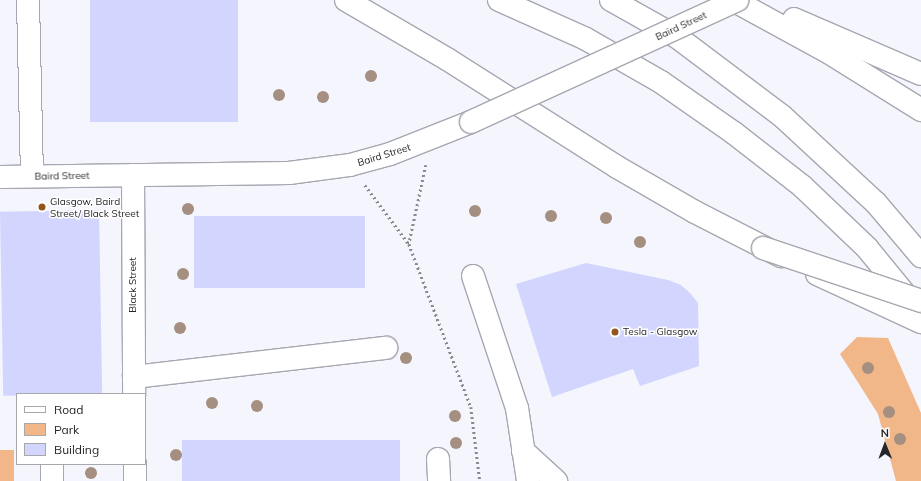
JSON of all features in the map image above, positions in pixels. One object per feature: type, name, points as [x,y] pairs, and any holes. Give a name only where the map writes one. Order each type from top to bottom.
[{"type":"main road","points":[[28,0],[32,176]]},
{"type":"main road","points":[[346,0],[447,59],[617,167],[763,248],[921,322]]},
{"type":"main road","points":[[499,0],[593,43],[661,82],[734,133],[802,186],[867,248],[921,315]]},
{"type":"main road","points":[[611,0],[677,37],[782,116],[876,203],[921,256]]},
{"type":"main road","points":[[733,0],[828,52],[921,110]]},
{"type":"main road","name":"Baird Street","points":[[0,177],[289,173],[350,165],[431,139],[471,122],[737,0]]},
{"type":"main road","points":[[750,0],[921,74]]},
{"type":"main road","name":"Black Street","points":[[133,175],[134,385]]},
{"type":"main road","points":[[763,248],[921,301]]},
{"type":"main road","points":[[473,276],[517,408],[528,481]]},
{"type":"main road","points":[[134,385],[386,348]]},
{"type":"main road","points":[[524,451],[556,481]]},
{"type":"main road","points":[[438,459],[439,481]]},
{"type":"main road","points":[[52,465],[52,481]]},
{"type":"main road","points":[[135,465],[135,481]]},
{"type":"path","points":[[409,244],[431,139]]},
{"type":"path","points":[[350,165],[409,244],[471,408],[480,481]]},
{"type":"green space","points":[[857,337],[888,338],[921,413],[921,481],[896,481],[878,414],[840,354]]},
{"type":"green space","points":[[0,450],[14,450],[14,481],[0,481]]},
{"type":"building","points":[[90,0],[238,0],[238,122],[90,122]]},
{"type":"building","points":[[99,210],[102,393],[16,393],[16,395],[3,396],[0,212]]},
{"type":"building","points":[[194,216],[365,216],[365,288],[194,288]]},
{"type":"building","name":"Tesla - Glasgow","points":[[586,263],[668,280],[681,285],[690,293],[698,303],[699,366],[640,386],[633,369],[552,397],[516,284]]},
{"type":"building","points":[[182,440],[400,440],[400,481],[182,481]]},
{"type":"place","name":"Glasgow, Baird Street/ Black Street","points":[[42,207]]},
{"type":"place","name":"Tesla - Glasgow","points":[[615,332]]}]
